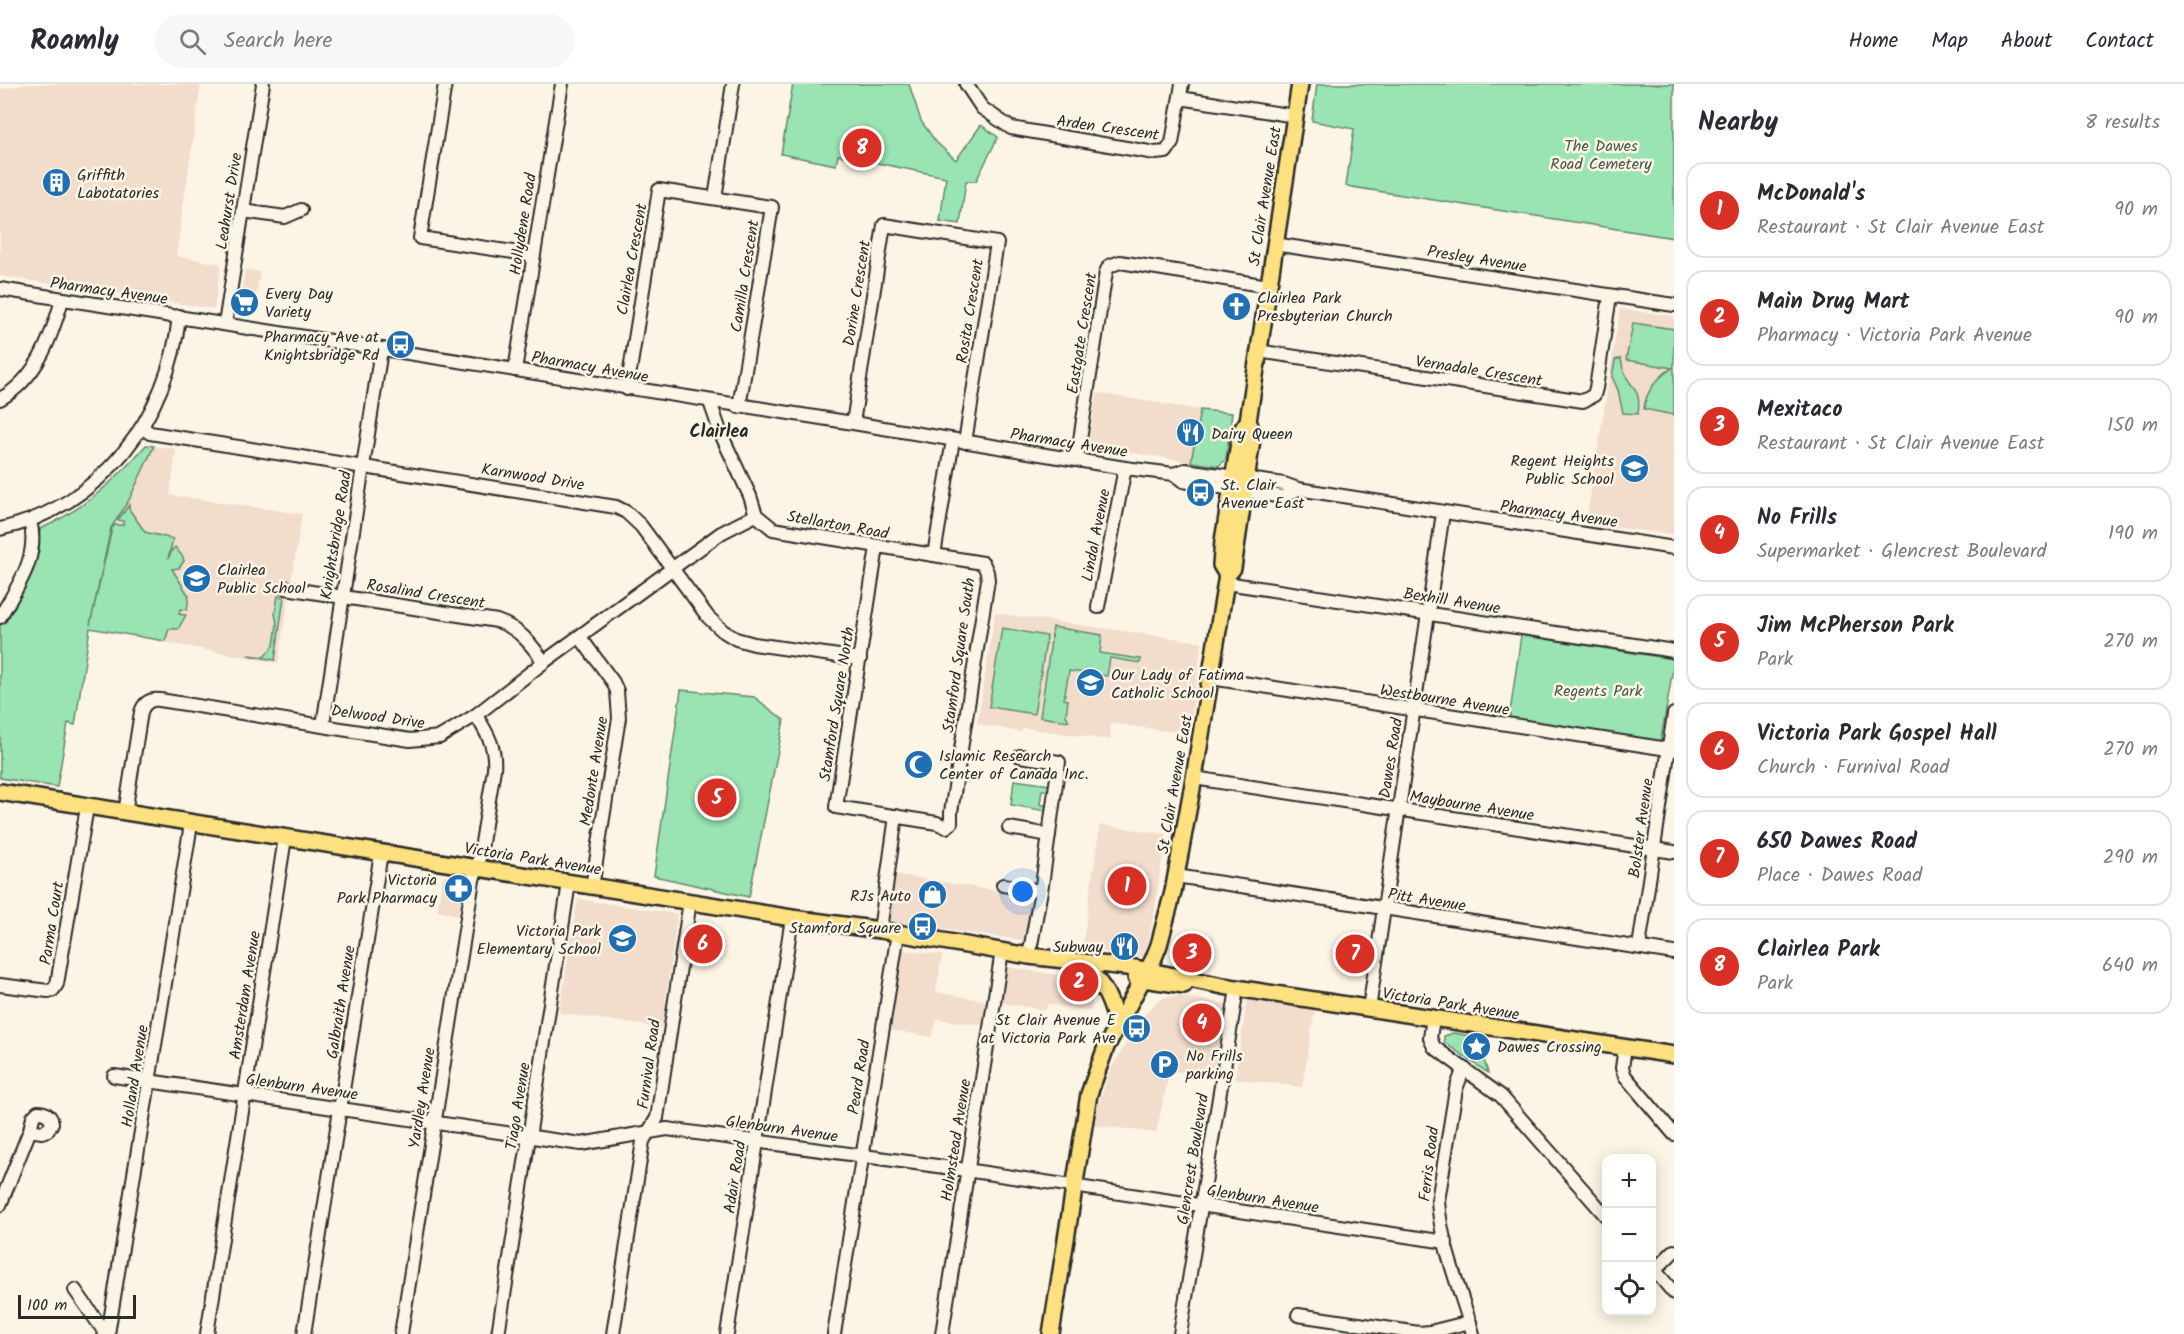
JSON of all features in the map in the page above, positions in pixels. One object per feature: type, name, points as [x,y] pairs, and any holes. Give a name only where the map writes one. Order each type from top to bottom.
[{"type":"main road","name":"St Clair Avenue East","points":[[1051,1334],[1089,1094],[1095,1073],[1115,1030],[1151,976],[1173,892],[1226,579],[1221,565],[1253,433],[1248,421],[1300,84]]},
{"type":"main road","name":"Victoria Park Avenue","points":[[0,792],[190,824],[880,930],[1060,961],[1086,968],[1151,976]]},
{"type":"main road","name":"Victoria Park Avenue","points":[[1060,961],[1092,962],[1189,986],[1230,987],[1674,1055]]},
{"type":"main road","points":[[1086,968],[1110,1000],[1115,1030]]},
{"type":"street","name":"Leahurst Drive","points":[[225,324],[263,84]]},
{"type":"street","points":[[445,84],[420,238],[533,255]]},
{"type":"street","name":"Hollydene Road","points":[[515,370],[562,84]]},
{"type":"street","points":[[715,198],[733,84]]},
{"type":"street","name":"Arden Crescent","points":[[966,84],[982,108],[1011,128],[1155,153],[1166,152],[1169,148],[1180,98]]},
{"type":"street","points":[[1182,84],[1180,98],[1295,116]]},
{"type":"street","name":"Clairlea Crescent","points":[[627,389],[660,190],[715,198]]},
{"type":"street","name":"Camilla Crescent","points":[[715,198],[772,207],[739,407]]},
{"type":"street","points":[[243,211],[285,217],[301,210]]},
{"type":"street","name":"Dorine Crescent","points":[[853,423],[884,225],[940,235]]},
{"type":"street","name":"Rosita Crescent","points":[[940,235],[997,243],[959,441]]},
{"type":"street","name":"Presley Avenue","points":[[1274,244],[1674,305]]},
{"type":"street","name":"Eastgate Crescent","points":[[1077,459],[1106,272],[1109,266],[1120,262],[1268,286]]},
{"type":"street","name":"Pharmacy Avenue","points":[[0,289],[1174,474],[1183,481],[1284,484],[1298,489],[1443,513],[1674,548]]},
{"type":"street","name":"Vernadale Crescent","points":[[1258,351],[1583,402],[1594,395],[1596,388],[1611,296]]},
{"type":"street","points":[[0,399],[30,374],[47,346],[62,300]]},
{"type":"street","points":[[0,529],[30,521],[59,507],[81,492],[118,460],[143,428],[166,379],[177,332],[178,316]]},
{"type":"street","name":"Knightsbridge Road","points":[[323,725],[381,350]]},
{"type":"street","points":[[710,402],[721,434],[750,496],[756,515]]},
{"type":"street","name":"Karnwood Drive","points":[[143,428],[150,433],[616,507],[626,512],[641,526],[708,617],[723,631],[736,639],[754,644],[860,659]]},
{"type":"street","points":[[934,555],[959,441]]},
{"type":"street","name":"Lindal Avenue","points":[[1098,607],[1125,468]]},
{"type":"street","name":"Dawes Road","points":[[1369,1009],[1443,513]]},
{"type":"street","name":"Stellarton Road","points":[[756,515],[773,529],[934,555]]},
{"type":"street","name":"Delwood Drive","points":[[125,813],[141,712],[150,701],[160,700],[420,740],[440,737],[476,715],[544,662],[721,533],[756,515]]},
{"type":"street","points":[[0,616],[24,573],[32,553],[30,521]]},
{"type":"street","name":"Stamford Square North","points":[[878,547],[836,807],[896,816]]},
{"type":"street","name":"Stamford Square South","points":[[896,816],[937,823],[944,827],[951,823],[988,580],[983,563],[934,555]]},
{"type":"street","name":"Bexhill Avenue","points":[[1226,579],[1674,651]]},
{"type":"street","name":"Rosalind Crescent","points":[[286,588],[505,624],[521,634],[544,662]]},
{"type":"street","name":"Medonte Avenue","points":[[580,637],[613,682],[617,691],[619,718],[592,886]]},
{"type":"street","name":"Westbourne Avenue","points":[[1211,678],[1671,750]]},
{"type":"street","name":"Bolster Avenue","points":[[1639,947],[1653,849],[1671,750],[1674,714]]},
{"type":"street","name":"Yardley Avenue","points":[[401,1334],[473,880],[480,855],[495,759],[492,743],[476,715]]},
{"type":"street","points":[[1020,756],[1059,762],[1041,891],[1029,956]]},
{"type":"street","name":"Maybourne Avenue","points":[[1194,778],[1674,852]]},
{"type":"street","name":"Parma Court","points":[[0,985],[48,991],[53,990],[57,984],[87,807]]},
{"type":"street","points":[[880,930],[896,816]]},
{"type":"street","name":"Holland Avenue","points":[[107,1334],[150,1081],[190,824]]},
{"type":"street","points":[[1009,828],[1049,835]]},
{"type":"street","name":"Amsterdam Avenue","points":[[207,1334],[285,838]]},
{"type":"street","name":"Galbraith Avenue","points":[[304,1334],[381,853]]},
{"type":"street","name":"Pitt Avenue","points":[[1176,876],[1674,953]]},
{"type":"street","name":"Tiago Avenue","points":[[498,1334],[569,883]]},
{"type":"street","points":[[1004,885],[1041,891]]},
{"type":"street","name":"Furnival Road","points":[[613,1334],[643,1141],[657,1118],[690,901]]},
{"type":"street","name":"Adair Road","points":[[727,1334],[792,918]]},
{"type":"street","name":"Peard Road","points":[[834,1334],[898,933]]},
{"type":"street","name":"Holmstead Avenue","points":[[942,1334],[1002,951]]},
{"type":"street","name":"Glencrest Boulevard","points":[[1180,1334],[1201,1205],[1230,987]]},
{"type":"street","points":[[1433,1018],[1430,1036],[1433,1046],[1501,1096],[1602,1211]]},
{"type":"street","points":[[1625,1047],[1622,1068],[1625,1076],[1674,1134]]},
{"type":"street","name":"Ferris Road","points":[[1464,1068],[1456,1089],[1439,1188],[1439,1215],[1471,1328]]},
{"type":"street","name":"Glenburn Avenue","points":[[114,1076],[585,1144],[667,1129],[1446,1242]]},
{"type":"street","points":[[0,1205],[30,1130]]},
{"type":"street","points":[[1656,1266],[1674,1251]]},
{"type":"street","points":[[1656,1272],[1674,1293]]},
{"type":"street","points":[[75,1290],[107,1334]]},
{"type":"street","points":[[1298,1315],[1419,1333],[1471,1328]]},
{"type":"shaded area","points":[[29,84],[201,84],[176,256],[221,264],[214,309],[0,276],[0,89]]},
{"type":"shaded area","points":[[245,269],[260,272],[253,313],[239,311]]},
{"type":"shaded area","name":"Regent Heights Public School","points":[[1620,309],[1674,316],[1674,535],[1586,523]]},
{"type":"shaded area","points":[[1097,393],[1200,410],[1191,462],[1088,446]]},
{"type":"shaded area","name":"Clairlea Public School","points":[[154,446],[176,449],[170,495],[302,514],[278,663],[90,629],[111,527],[129,500]]},
{"type":"shaded area","name":"Our Lady of Fatima Catholic School","points":[[995,613],[1202,642],[1189,734],[1110,723],[1111,740],[1023,728],[1021,732],[977,724]]},
{"type":"shaded area","points":[[1100,825],[1166,834],[1154,914],[1144,957],[1082,949]]},
{"type":"shaded area","points":[[894,874],[1034,897],[1026,941],[890,922],[888,916]]},
{"type":"shaded area","points":[[443,876],[464,879],[459,915],[437,911]]},
{"type":"shaded area","name":"Victoria Park Elementary School","points":[[578,899],[677,914],[662,1028],[559,1013]]},
{"type":"shaded area","points":[[1183,932],[1214,937],[1210,967],[1179,964]]},
{"type":"shaded area","points":[[902,950],[942,955],[936,992],[986,1001],[982,1025],[937,1019],[932,1037],[889,1030]]},
{"type":"shaded area","points":[[1007,967],[1095,981],[1091,1011],[1047,1004],[1046,1010],[1001,1003]]},
{"type":"shaded area","name":"No Frills parking","points":[[1179,996],[1226,1004],[1217,1078],[1170,1070],[1156,1133],[1095,1125],[1098,1105],[1110,1071],[1139,1020],[1158,1001],[1165,997]]},
{"type":"shaded area","points":[[1247,1000],[1315,1010],[1302,1087],[1235,1079]]},
{"type":"green space","points":[[793,84],[909,84],[921,121],[936,142],[956,160],[981,125],[998,137],[976,181],[966,181],[960,224],[940,221],[946,177],[838,155],[836,165],[781,154]]},
{"type":"green space","name":"The Dawes Road Cemetery","points":[[1317,84],[1674,84],[1674,238],[1346,186],[1354,129],[1312,121]]},
{"type":"green space","points":[[1633,323],[1674,329],[1674,415],[1644,409],[1653,385],[1672,368],[1626,360]]},
{"type":"green space","points":[[1621,359],[1626,376],[1637,393],[1638,414],[1623,413],[1618,390],[1612,377],[1615,360]]},
{"type":"green space","points":[[1200,410],[1232,413],[1226,459],[1219,466],[1191,462]]},
{"type":"green space","points":[[146,445],[154,446],[129,500],[111,528],[90,625],[112,528],[115,525],[123,525],[123,521],[118,520],[129,505],[129,509],[145,532],[173,539],[168,559],[175,547],[183,557],[184,561],[179,568],[172,569],[189,596],[187,610],[180,609],[179,614],[186,615],[178,629],[169,629],[165,641],[90,628],[75,725],[68,723],[57,787],[0,778],[0,626],[33,566],[38,553],[40,529],[70,513],[98,493]]},
{"type":"green space","points":[[278,596],[284,597],[275,660],[248,655],[264,657],[274,645]]},
{"type":"green space","points":[[1053,627],[1102,635],[1100,653],[1141,659],[1140,663],[1110,658],[1107,676],[1069,671],[1064,699],[1068,700],[1066,715],[1069,721],[1040,717]]},
{"type":"green space","points":[[1002,628],[1047,636],[1034,714],[989,707]]},
{"type":"green space","name":"Regents Park","points":[[1521,635],[1672,659],[1674,662],[1661,740],[1658,742],[1509,720]]},
{"type":"green space","points":[[681,690],[754,697],[784,720],[749,897],[654,876]]},
{"type":"green space","points":[[1014,780],[1050,785],[1049,790],[1042,790],[1040,804],[1047,806],[1046,811],[1011,805]]},
{"type":"green space","points":[[1453,1033],[1477,1037],[1488,1073],[1444,1042],[1444,1036]]},
{"type":"place","name":"Clairlea Park","points":[[862,148]]},
{"type":"place","name":"Griffith Labotatories","points":[[56,183]]},
{"type":"place","name":"Every Day Variety","points":[[244,302]]},
{"type":"place","name":"Clairlea Park Presbyterian Church","points":[[1236,306]]},
{"type":"place","name":"Pharmacy Ave at Knightsbridge Rd","points":[[400,345]]},
{"type":"place","name":"Dairy Queen","points":[[1190,433]]},
{"type":"place","name":"Regent Heights Public School","points":[[1635,469]]},
{"type":"place","name":"St. Clair Avenue East","points":[[1200,493]]},
{"type":"place","name":"Clairlea Public School","points":[[196,578]]},
{"type":"place","name":"Our Lady of Fatima Catholic School","points":[[1090,683]]},
{"type":"place","name":"Islamic Research Center of Canada Inc.","points":[[918,764]]},
{"type":"place","name":"Jim McPherson Park","points":[[717,798]]},
{"type":"place","name":"McDonald's","points":[[1127,886]]},
{"type":"place","name":"Victoria Park Pharmacy","points":[[458,888]]},
{"type":"place","name":"RJs Auto","points":[[932,895]]},
{"type":"place","name":"Stamford Square","points":[[922,927]]},
{"type":"place","name":"Victoria Park Elementary School","points":[[622,939]]},
{"type":"place","name":"Victoria Park Gospel Hall","points":[[703,944]]},
{"type":"place","name":"Subway","points":[[1124,946]]},
{"type":"place","name":"Mexitaco","points":[[1192,953]]},
{"type":"place","name":"650 Dawes Road","points":[[1355,954]]},
{"type":"place","name":"Main Drug Mart","points":[[1079,982]]},
{"type":"place","name":"No Frills","points":[[1202,1023]]},
{"type":"place","name":"St Clair Avenue E at Victoria Park Ave","points":[[1137,1028]]},
{"type":"place","name":"Dawes Crossing","points":[[1476,1046]]},
{"type":"place","name":"No Frills parking","points":[[1165,1064]]},
{"type":"district","name":"Clairlea","points":[[719,431]]}]
